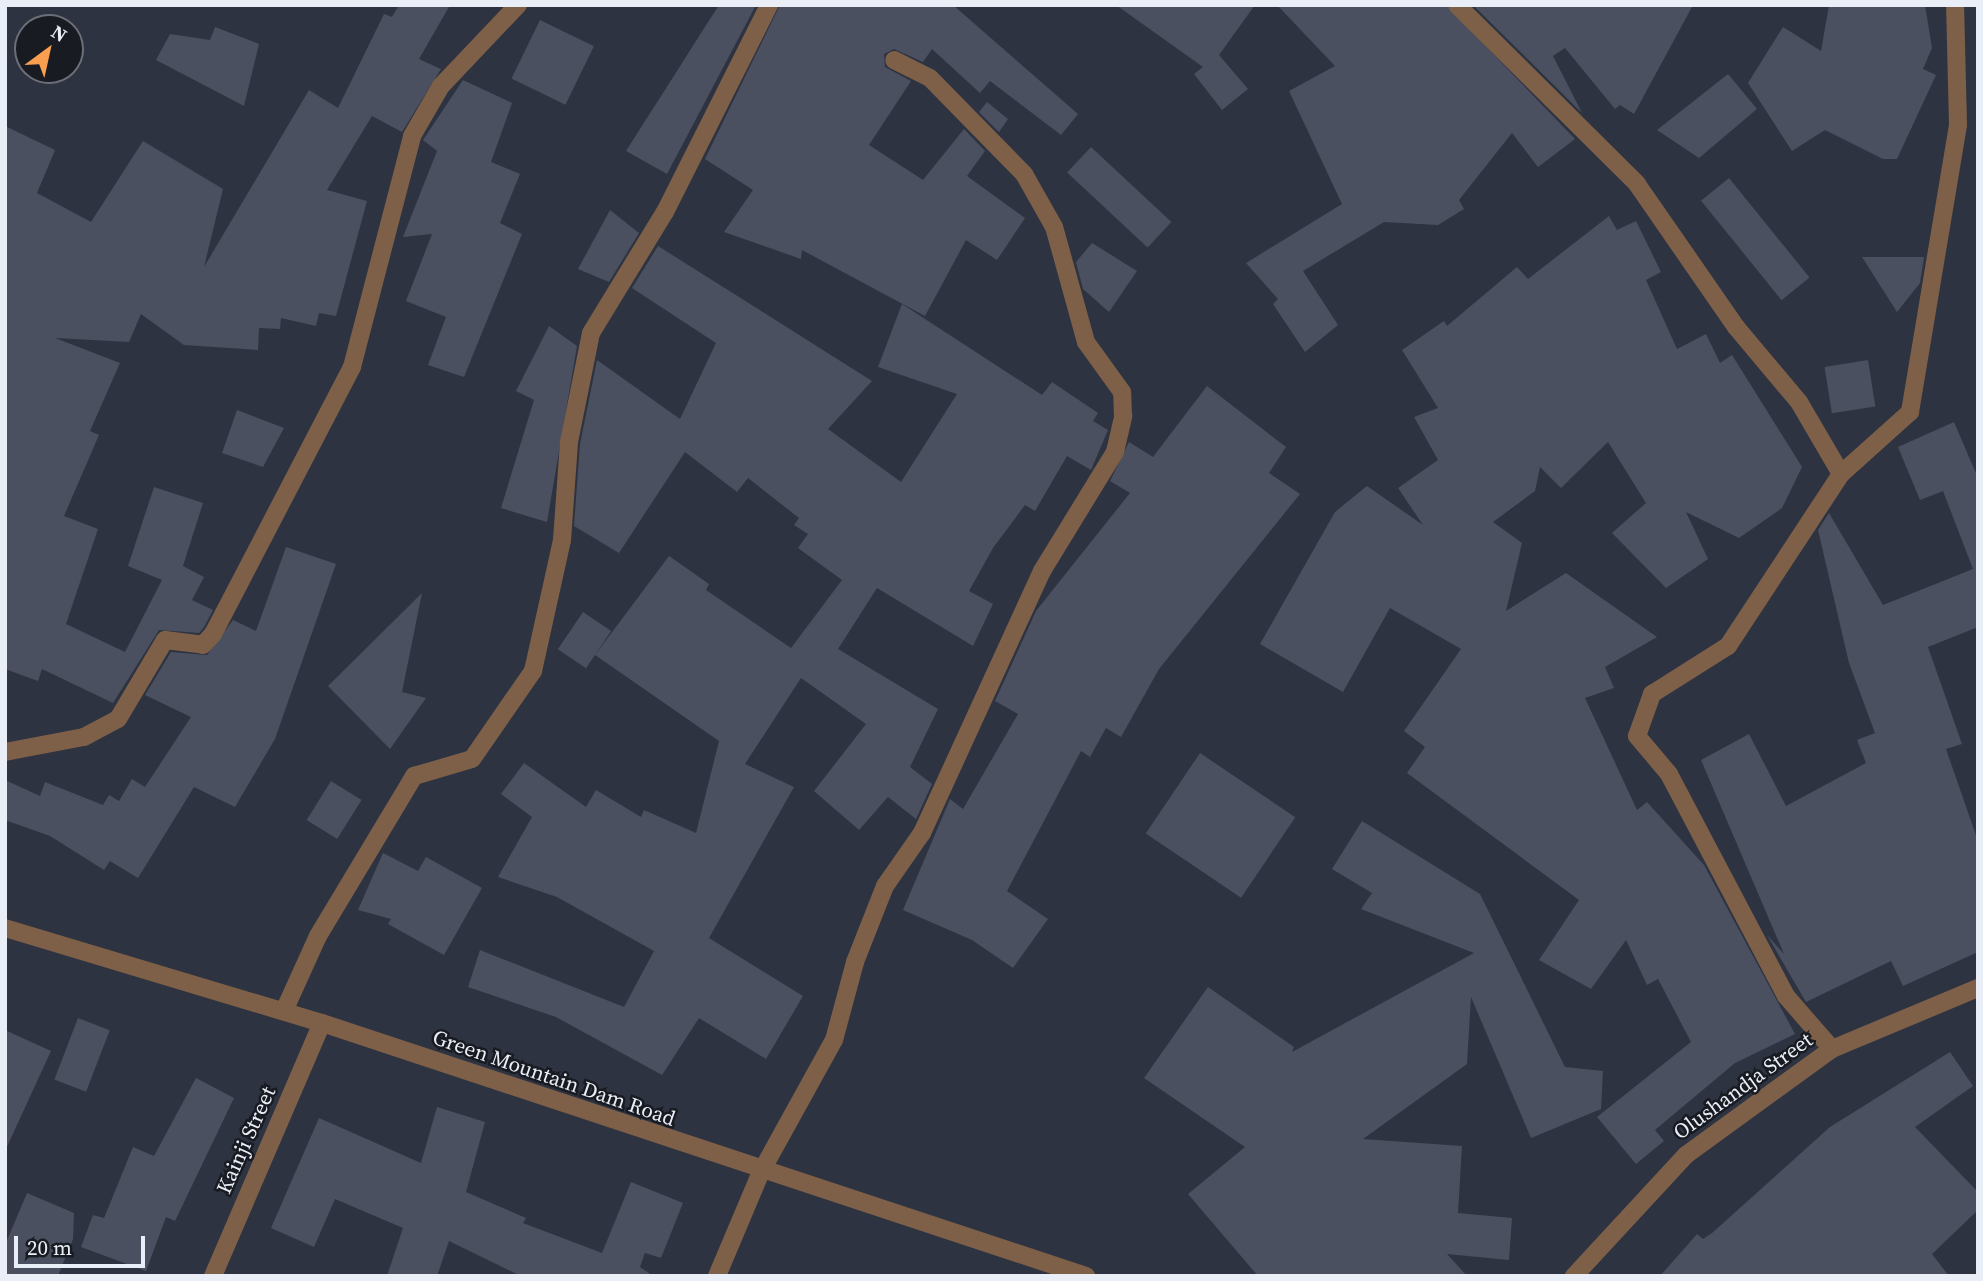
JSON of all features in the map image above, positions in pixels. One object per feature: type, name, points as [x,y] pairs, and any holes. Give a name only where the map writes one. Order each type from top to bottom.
[{"type":"street","points":[[5,752],[83,737],[118,719],[165,640],[203,645],[213,634],[352,367],[412,136],[441,86],[518,5]]},
{"type":"street","points":[[284,1011],[318,936],[414,776],[472,759],[533,671],[562,540],[569,442],[591,333],[665,212],[769,5]]},
{"type":"street","points":[[1457,5],[1637,184],[1736,327],[1798,402],[1840,474]]},
{"type":"street","points":[[1832,1049],[1786,996],[1669,774],[1637,736],[1652,694],[1728,646],[1840,474],[1910,412],[1956,137],[1961,57],[1955,5]]},
{"type":"street","points":[[717,1276],[761,1172],[834,1040],[884,886],[922,833],[1041,571],[1115,452],[1123,416],[1122,392],[1086,342],[1054,227],[1024,174],[930,78],[894,60]]},
{"type":"street","name":"Green Mountain Dam Road","points":[[5,928],[322,1023],[761,1172],[1086,1276]]},
{"type":"street","name":"Olushandja Street","points":[[1574,1276],[1686,1155],[1832,1049],[1978,988]]},
{"type":"street","name":"Kainji Street","points":[[213,1276],[322,1023]]},
{"type":"building","points":[[399,5],[450,5],[419,59],[441,69],[402,132],[372,116],[327,190],[367,201],[336,316],[319,313],[316,326],[281,318],[280,329],[259,328],[258,350],[184,345],[141,314],[129,342],[55,338],[120,363],[90,431],[99,435],[64,516],[98,529],[66,624],[125,652],[162,580],[128,566],[154,487],[203,503],[183,566],[204,577],[192,600],[213,610],[204,627],[199,633],[159,630],[113,703],[42,669],[38,681],[5,669],[5,126],[55,150],[37,193],[91,222],[143,141],[223,189],[204,267],[309,90],[338,108],[384,14],[392,17]]},
{"type":"building","points":[[719,5],[756,5],[667,174],[626,151]]},
{"type":"building","points":[[780,5],[953,5],[1078,114],[1061,135],[990,81],[980,93],[932,49],[923,62],[894,49],[884,54],[885,67],[911,81],[869,145],[923,180],[964,129],[985,151],[967,176],[1025,218],[997,260],[966,240],[925,316],[802,250],[801,259],[724,232],[753,190],[705,159]]},
{"type":"building","points":[[1116,5],[1255,5],[1219,55],[1248,89],[1222,110],[1194,74],[1203,67]]},
{"type":"building","points":[[1277,5],[1446,5],[1575,139],[1538,167],[1512,133],[1459,200],[1464,209],[1438,225],[1384,222],[1303,271],[1338,325],[1305,352],[1273,304],[1278,299],[1246,263],[1342,204],[1289,91],[1335,66]]},
{"type":"building","points":[[1473,5],[1693,5],[1634,114],[1620,105],[1615,109],[1565,48],[1553,56],[1582,113]]},
{"type":"building","points":[[1829,5],[1925,5],[1932,48],[1923,69],[1936,75],[1897,159],[1883,159],[1825,130],[1792,151],[1748,83],[1783,27],[1821,51]]},
{"type":"building","points":[[540,20],[594,46],[565,105],[512,78]]},
{"type":"building","points":[[215,27],[259,44],[244,106],[156,60],[170,34],[210,40]]},
{"type":"building","points":[[1728,74],[1757,109],[1699,158],[1657,130]]},
{"type":"building","points":[[463,80],[512,103],[491,162],[520,174],[500,223],[522,234],[464,377],[428,365],[446,317],[406,301],[432,234],[403,237],[437,151],[423,140]]},
{"type":"building","points":[[987,102],[1008,119],[999,132],[979,112]]},
{"type":"building","points":[[1091,147],[1171,222],[1148,248],[1067,173]]},
{"type":"building","points":[[1729,178],[1810,277],[1782,300],[1701,201]]},
{"type":"building","points":[[610,210],[639,233],[609,282],[578,269]]},
{"type":"building","points":[[1609,216],[1617,230],[1636,221],[1661,272],[1646,280],[1677,349],[1706,334],[1720,363],[1732,355],[1802,467],[1782,508],[1739,538],[1686,512],[1708,559],[1666,588],[1612,533],[1646,503],[1608,442],[1561,488],[1540,467],[1535,491],[1493,522],[1522,543],[1506,611],[1566,573],[1657,637],[1605,667],[1614,688],[1585,698],[1637,810],[1647,802],[1704,865],[1795,1034],[1735,1063],[1655,1130],[1664,1141],[1636,1164],[1597,1117],[1691,1042],[1658,979],[1647,985],[1626,940],[1591,989],[1539,960],[1579,900],[1407,773],[1425,747],[1404,731],[1461,649],[1390,608],[1343,692],[1260,644],[1335,512],[1367,486],[1423,525],[1398,488],[1438,460],[1414,417],[1438,408],[1402,350],[1444,321],[1447,326],[1517,267],[1528,279]]},
{"type":"building","points":[[1092,243],[1137,271],[1109,312],[1083,289],[1076,262]]},
{"type":"building","points":[[658,246],[872,381],[828,429],[901,482],[957,394],[878,367],[902,304],[1042,395],[1052,382],[1098,413],[1093,421],[1108,430],[1091,470],[1067,456],[1035,511],[1025,505],[993,548],[969,591],[993,604],[973,646],[877,588],[838,649],[938,709],[910,767],[932,784],[916,819],[888,797],[859,830],[814,791],[866,724],[801,678],[745,764],[794,787],[709,938],[803,996],[766,1059],[699,1018],[662,1075],[556,1017],[468,987],[480,950],[624,1007],[654,951],[557,897],[498,877],[532,817],[501,794],[524,763],[586,807],[596,790],[641,817],[644,810],[696,833],[719,741],[595,655],[669,556],[709,584],[706,590],[791,648],[842,580],[798,548],[808,534],[794,525],[799,518],[748,478],[737,492],[685,452],[619,553],[574,526],[580,444],[597,360],[680,419],[716,343],[632,288]]},
{"type":"building","points":[[1862,257],[1924,257],[1920,283],[1897,312]]},
{"type":"building","points":[[549,326],[577,346],[547,522],[501,508],[534,400],[516,391]]},
{"type":"building","points":[[1868,360],[1875,406],[1832,413],[1825,367]]},
{"type":"building","points":[[1207,386],[1286,447],[1269,473],[1300,494],[1159,669],[1121,737],[1106,728],[1090,757],[1081,751],[1007,891],[1048,919],[1013,968],[972,940],[903,910],[950,799],[963,809],[1018,714],[995,701],[1036,611],[1130,493],[1110,481],[1129,442],[1153,457]]},
{"type":"building","points":[[237,410],[284,428],[263,467],[222,453]]},
{"type":"building","points":[[1954,422],[1978,478],[1978,627],[1928,647],[1962,744],[1946,749],[1978,841],[1978,952],[1903,986],[1891,961],[1806,1002],[1767,935],[1784,954],[1701,760],[1749,734],[1786,806],[1866,763],[1857,740],[1875,733],[1849,663],[1818,530],[1829,513],[1883,605],[1973,569],[1943,491],[1920,500],[1898,447]]},
{"type":"building","points":[[286,547],[336,564],[275,739],[235,807],[194,787],[138,878],[110,861],[104,870],[50,836],[5,820],[5,780],[40,796],[45,782],[103,805],[109,795],[119,801],[132,779],[145,787],[191,717],[145,695],[171,652],[207,655],[233,620],[256,631]]},
{"type":"building","points":[[422,593],[402,692],[426,698],[390,749],[328,686]]},
{"type":"building","points":[[583,612],[611,631],[586,668],[558,649]]},
{"type":"building","points":[[1200,753],[1295,817],[1241,898],[1146,833]]},
{"type":"building","points":[[331,781],[362,800],[337,839],[307,820]]},
{"type":"building","points":[[1362,821],[1480,894],[1565,1067],[1603,1071],[1601,1109],[1531,1138],[1471,997],[1467,1064],[1363,1139],[1462,1146],[1458,1213],[1512,1218],[1509,1260],[1447,1254],[1467,1276],[1258,1276],[1188,1194],[1245,1147],[1144,1078],[1208,987],[1294,1047],[1292,1052],[1474,953],[1361,909],[1372,893],[1332,869]]},
{"type":"building","points":[[383,853],[418,871],[426,857],[482,888],[444,955],[388,924],[391,919],[358,910]]},
{"type":"building","points":[[78,1018],[110,1030],[86,1092],[54,1080]]},
{"type":"building","points":[[5,1030],[51,1051],[5,1151]]},
{"type":"building","points":[[1950,1052],[1973,1086],[1915,1127],[1978,1192],[1978,1210],[1932,1254],[1949,1276],[1660,1276],[1697,1234],[1703,1239],[1712,1233],[1830,1127]]},
{"type":"building","points":[[196,1078],[234,1098],[175,1221],[166,1217],[146,1271],[81,1247],[93,1215],[104,1218],[133,1147],[154,1156]]},
{"type":"building","points":[[437,1107],[485,1122],[466,1192],[526,1218],[523,1223],[602,1253],[631,1182],[683,1203],[661,1258],[645,1253],[640,1267],[653,1276],[521,1276],[449,1241],[437,1276],[387,1276],[403,1228],[335,1199],[314,1247],[271,1228],[319,1118],[421,1163]]},
{"type":"building","points":[[27,1193],[74,1213],[73,1239],[58,1276],[5,1276],[5,1245]]}]
